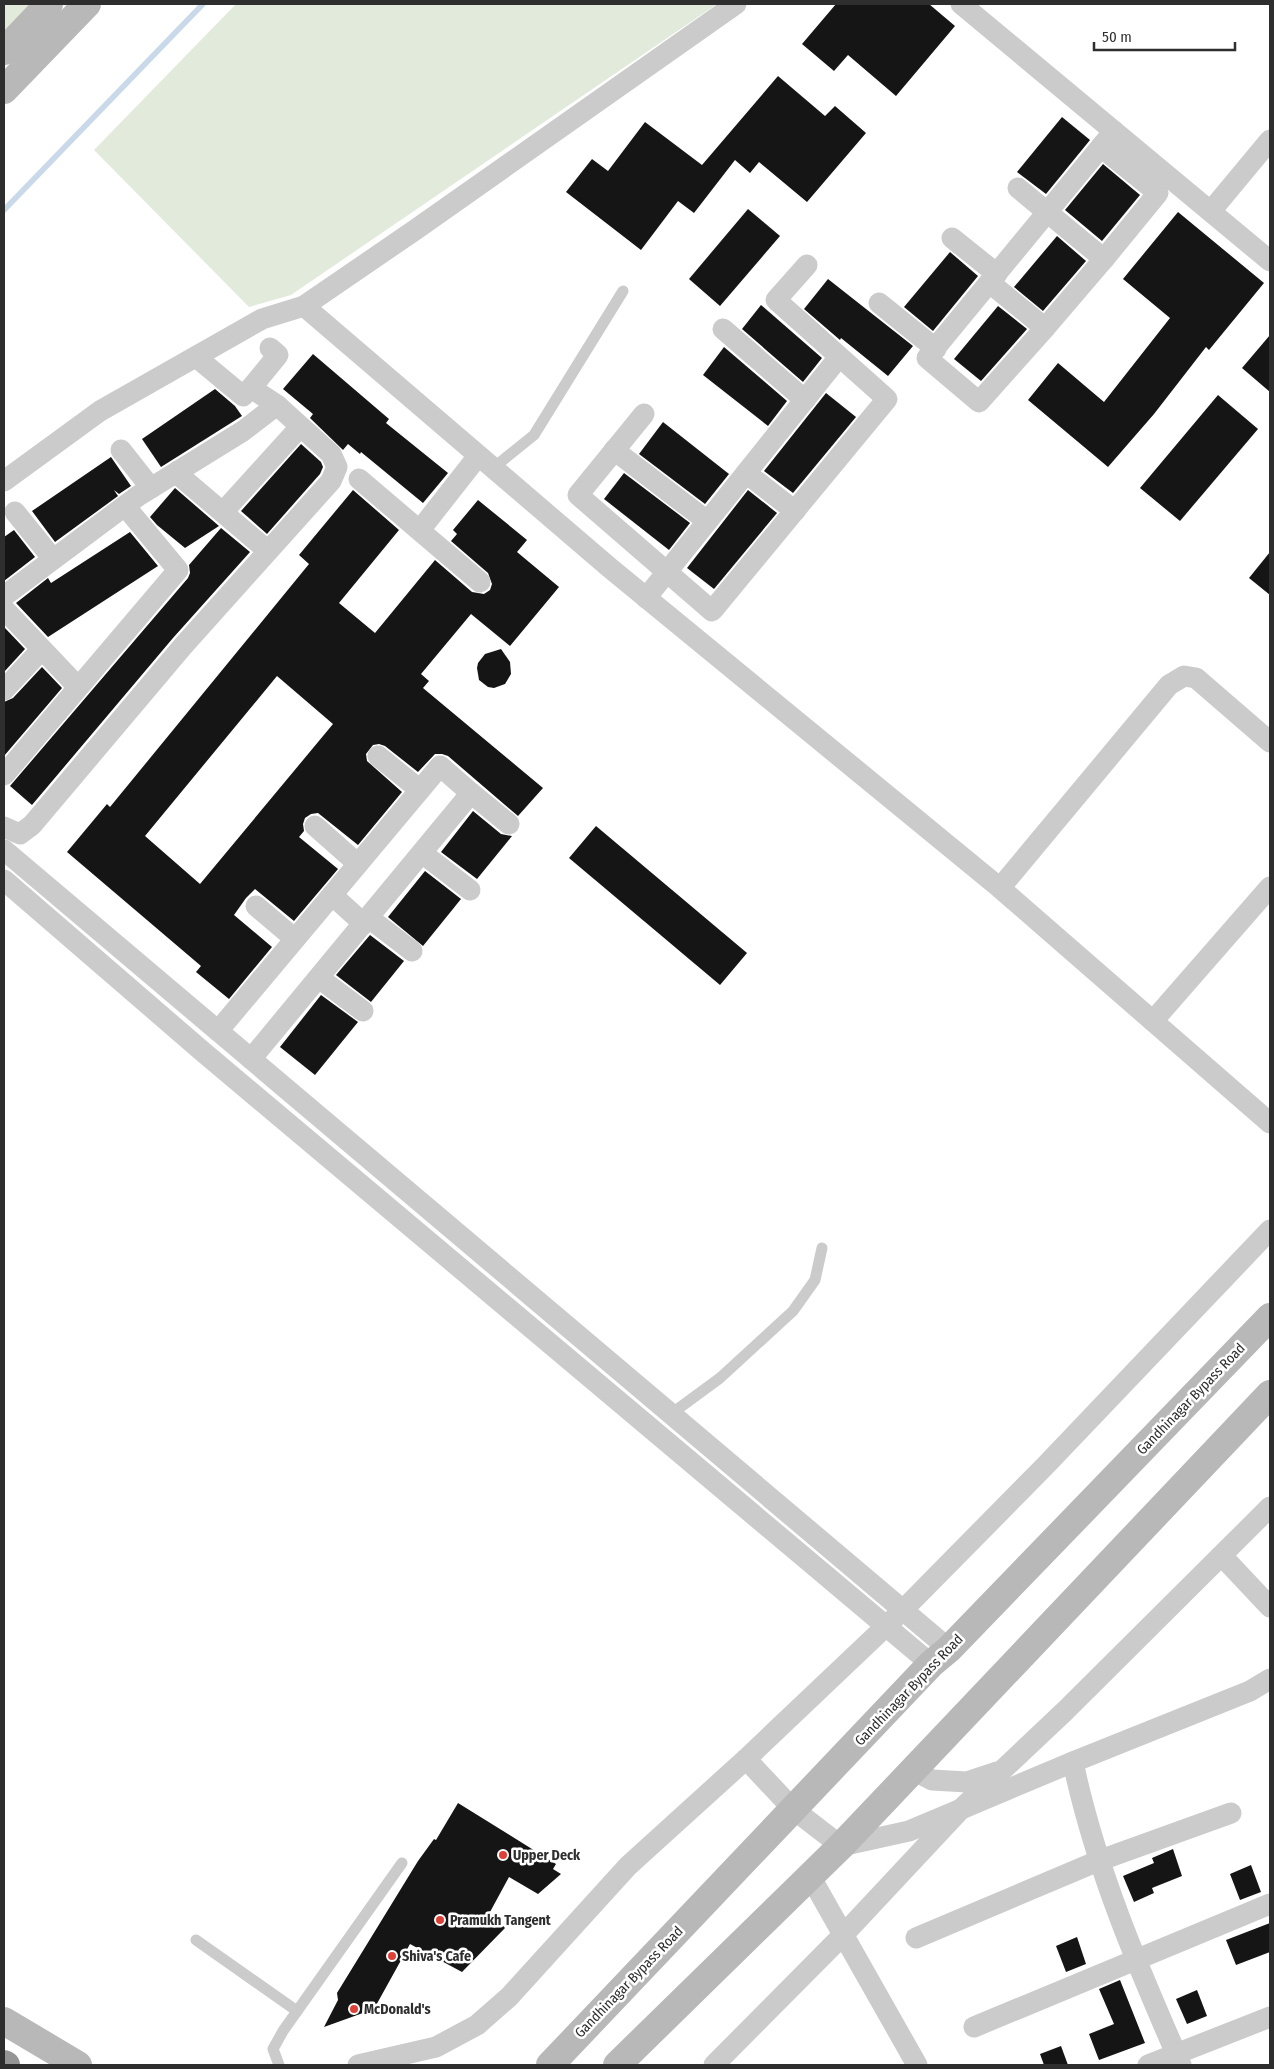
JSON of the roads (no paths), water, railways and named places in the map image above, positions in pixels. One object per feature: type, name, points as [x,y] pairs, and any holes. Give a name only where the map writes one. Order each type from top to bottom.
[{"type":"main road","points":[[4,51],[49,4]]},
{"type":"main road","points":[[4,90],[87,4]]},
{"type":"main road","name":"Gandhinagar Bypass Road","points":[[550,2065],[940,1656],[1270,1317]]},
{"type":"main road","points":[[617,2065],[841,1846],[1270,1394]]},
{"type":"main road","points":[[4,2021],[78,2065]]},
{"type":"street","points":[[4,481],[100,411],[262,319],[304,306],[423,225],[736,4]]},
{"type":"street","points":[[961,4],[1107,139],[1158,193],[1045,328],[979,402],[927,358],[1107,139]]},
{"type":"street","points":[[1107,139],[1212,211],[1270,261]]},
{"type":"street","points":[[1212,211],[1270,140]]},
{"type":"street","points":[[1018,188],[1104,259]]},
{"type":"street","points":[[952,238],[1045,328]]},
{"type":"street","points":[[644,414],[578,496],[668,571],[712,611],[887,399],[776,300],[807,265]]},
{"type":"street","points":[[879,303],[936,349]]},
{"type":"street","points":[[304,306],[646,598],[1000,888],[1270,1123]]},
{"type":"street","points":[[723,329],[805,400]]},
{"type":"street","points":[[196,357],[244,396],[278,355],[270,348]]},
{"type":"street","points":[[646,598],[839,357]]},
{"type":"street","points":[[4,827],[20,834],[32,824],[183,646],[331,481],[336,467],[331,454],[277,405],[251,388]]},
{"type":"street","points":[[4,596],[150,488],[243,431],[277,405]]},
{"type":"street","points":[[222,512],[300,427]]},
{"type":"street","points":[[121,450],[150,488]]},
{"type":"street","points":[[614,450],[707,521]]},
{"type":"street","points":[[420,530],[485,462]]},
{"type":"street","points":[[178,472],[268,551]]},
{"type":"street","points":[[746,473],[795,511]]},
{"type":"street","points":[[359,479],[480,582]]},
{"type":"street","points":[[4,775],[178,570],[125,506]]},
{"type":"street","points":[[15,512],[53,560]]},
{"type":"street","points":[[4,610],[78,687]]},
{"type":"street","points":[[4,690],[41,650]]},
{"type":"street","points":[[1000,888],[1169,685],[1184,676],[1196,678],[1270,742]]},
{"type":"street","points":[[378,756],[420,790]]},
{"type":"street","points":[[218,1031],[440,766],[509,824]]},
{"type":"street","points":[[251,1059],[471,793]]},
{"type":"street","points":[[315,826],[358,864]]},
{"type":"street","points":[[4,850],[903,1610],[940,1656]]},
{"type":"street","points":[[422,853],[470,890]]},
{"type":"street","points":[[4,880],[202,1051],[886,1626],[940,1656]]},
{"type":"street","points":[[1153,1021],[1270,887]]},
{"type":"street","points":[[332,895],[412,951]]},
{"type":"street","points":[[256,906],[295,940]]},
{"type":"street","points":[[319,978],[363,1011]]},
{"type":"street","points":[[358,2065],[436,2047],[476,2025],[508,1997],[628,1866],[746,1759],[903,1610],[1046,1466],[1270,1230]]},
{"type":"street","points":[[714,2065],[844,1934],[960,1810],[1004,1770],[1222,1556],[1270,1506]]},
{"type":"street","points":[[1222,1556],[1270,1607]]},
{"type":"street","points":[[746,1759],[793,1809],[841,1846],[909,1832],[1073,1762],[1250,1691],[1270,1679]]},
{"type":"street","points":[[1073,1762],[1083,1808],[1098,1861],[1179,2060]]},
{"type":"street","points":[[913,1770],[932,1780],[967,1782],[1004,1770]]},
{"type":"street","points":[[916,1938],[1098,1861],[1231,1813]]},
{"type":"street","points":[[810,1876],[917,2065]]},
{"type":"street","points":[[974,2027],[1136,1958],[1270,1904]]},
{"type":"street","points":[[1148,2065],[1179,2060],[1270,2018]]},
{"type":"lane","points":[[485,462],[534,435],[623,291]]},
{"type":"lane","points":[[671,1414],[720,1378],[793,1311],[815,1280],[822,1248]]},
{"type":"lane","points":[[279,2065],[273,2050],[297,2011],[402,1863]]},
{"type":"lane","points":[[196,1940],[297,2011]]},
{"type":"waterway","points":[[4,210],[203,4]]},
{"type":"place","name":"Upper Deck","points":[[503,1855]]},
{"type":"place","name":"Pramukh Tangent","points":[[440,1920]]},
{"type":"place","name":"Shiva's Cafe","points":[[392,1956]]},
{"type":"place","name":"McDonald's","points":[[354,2009]]}]
